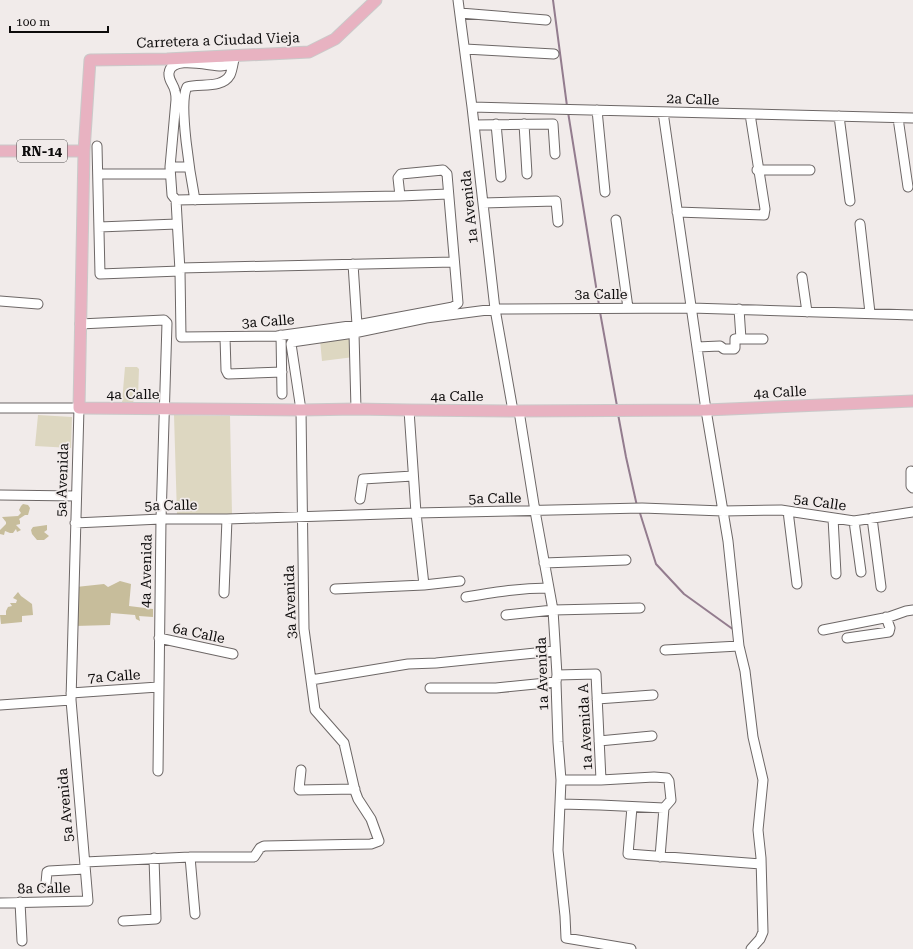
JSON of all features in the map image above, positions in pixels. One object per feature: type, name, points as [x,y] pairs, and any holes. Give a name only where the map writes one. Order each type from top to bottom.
[{"type":"main road","name":"Carretera a Ciudad Vieja","points":[[90,60],[167,58],[234,59],[309,52],[335,39],[376,0]]},
{"type":"main road","name":"5a Avenida","points":[[79,408],[84,151],[90,60]]},
{"type":"main road","name":"RN-14","points":[[0,151],[84,151]]},
{"type":"main road","name":"4a Calle","points":[[79,408],[516,411],[706,410],[913,401]]},
{"type":"street","name":"1a Avenida","points":[[458,0],[495,309],[535,511],[552,610],[557,679],[561,780],[558,850],[566,938],[631,949]]},
{"type":"street","points":[[460,13],[546,20]]},
{"type":"street","points":[[465,49],[554,54]]},
{"type":"street","points":[[196,200],[189,167],[184,92],[187,87],[193,85],[211,85],[225,81],[230,75],[234,59]]},
{"type":"street","points":[[180,270],[176,200],[172,195],[170,170],[176,91],[170,81],[169,73],[172,67],[179,63],[220,66],[234,59]]},
{"type":"street","name":"2a Calle","points":[[472,107],[913,118]]},
{"type":"street","points":[[597,110],[605,192]]},
{"type":"street","points":[[663,112],[706,410],[728,541],[739,646],[745,671],[753,737],[762,780],[758,830],[761,864],[763,932],[760,939],[751,949]]},
{"type":"street","points":[[677,212],[764,215],[765,209],[750,114]]},
{"type":"street","points":[[839,116],[850,201]]},
{"type":"street","points":[[898,118],[908,187]]},
{"type":"street","points":[[496,124],[501,177]]},
{"type":"street","points":[[524,124],[527,174]]},
{"type":"street","points":[[474,125],[553,124],[554,154]]},
{"type":"street","points":[[97,146],[100,274],[353,264],[454,262]]},
{"type":"street","points":[[98,174],[170,170],[189,167]]},
{"type":"street","points":[[356,329],[453,307],[458,303],[447,174],[443,170],[401,174],[398,178],[400,196]]},
{"type":"street","points":[[758,170],[810,170]]},
{"type":"street","points":[[176,200],[448,194]]},
{"type":"street","points":[[483,203],[556,201],[558,222]]},
{"type":"street","points":[[616,220],[628,308]]},
{"type":"street","points":[[99,227],[177,224]]},
{"type":"street","points":[[860,224],[870,313]]},
{"type":"street","points":[[353,264],[356,329],[356,409]]},
{"type":"street","name":"3a Calle","points":[[180,270],[180,338],[281,336],[356,329]]},
{"type":"street","points":[[802,277],[807,312]]},
{"type":"street","points":[[0,301],[38,304]]},
{"type":"street","name":"3a Calle","points":[[292,342],[356,329],[495,309],[608,307],[691,308],[913,315]]},
{"type":"street","points":[[739,309],[741,338]]},
{"type":"street","name":"4a Avenida","points":[[80,324],[164,320],[167,323],[161,519],[158,771]]},
{"type":"street","points":[[281,336],[282,394]]},
{"type":"street","points":[[225,337],[226,370],[228,374],[282,372]]},
{"type":"street","points":[[697,347],[720,346],[724,349],[735,349],[735,339],[763,339]]},
{"type":"street","name":"3a Avenida","points":[[190,857],[254,858],[260,848],[264,846],[371,844],[379,841],[371,819],[358,799],[344,743],[315,710],[304,630],[302,410],[291,344],[292,342]]},
{"type":"street","name":"4a Calle","points":[[0,408],[79,408]]},
{"type":"street","name":"5a Avenida","points":[[79,408],[71,697],[88,901]]},
{"type":"street","points":[[409,410],[416,513],[424,585]]},
{"type":"street","points":[[910,471],[911,486],[913,488]]},
{"type":"street","points":[[360,499],[363,479],[413,476]]},
{"type":"street","points":[[0,495],[76,496]]},
{"type":"street","name":"5a Calle","points":[[76,523],[161,519],[228,519],[638,508],[723,511],[781,510],[854,521],[913,512]]},
{"type":"street","points":[[788,511],[796,584]]},
{"type":"street","points":[[833,518],[836,574]]},
{"type":"street","points":[[872,518],[881,587]]},
{"type":"street","points":[[224,593],[228,519]]},
{"type":"street","points":[[854,521],[861,572]]},
{"type":"street","points":[[544,563],[626,560]]},
{"type":"street","points":[[335,589],[424,585],[460,581]]},
{"type":"street","points":[[466,597],[523,588],[549,588]]},
{"type":"street","points":[[506,615],[552,610],[640,608]]},
{"type":"street","points":[[823,630],[913,610]]},
{"type":"street","points":[[847,638],[889,632],[890,628],[886,617]]},
{"type":"street","name":"6a Calle","points":[[159,638],[233,654]]},
{"type":"street","points":[[665,650],[739,646]]},
{"type":"street","points":[[311,680],[408,664],[436,663],[555,651]]},
{"type":"street","name":"1a Avenida A","points":[[557,679],[595,673],[596,675],[601,780]]},
{"type":"street","points":[[430,688],[496,688],[557,679]]},
{"type":"street","name":"7a Calle","points":[[0,705],[158,687]]},
{"type":"street","points":[[597,699],[654,695]]},
{"type":"street","points":[[599,741],[652,736]]},
{"type":"street","points":[[301,770],[300,790],[355,788]]},
{"type":"street","points":[[561,780],[601,780],[654,777],[667,778],[669,781],[670,800],[664,808],[660,857]]},
{"type":"street","points":[[560,804],[600,804],[664,808]]},
{"type":"street","points":[[632,807],[628,853],[660,857],[761,864]]},
{"type":"street","points":[[46,883],[47,872],[49,871],[154,858],[190,857],[195,914]]},
{"type":"street","points":[[124,921],[156,919],[154,858]]},
{"type":"street","name":"8a Calle","points":[[0,903],[88,901]]},
{"type":"street","points":[[20,902],[22,940]]},
{"type":"shaded area","points":[[352,336],[354,357],[322,361],[320,340]]},
{"type":"shaded area","points":[[125,367],[137,367],[139,369],[138,396],[134,396],[133,404],[122,402]]},
{"type":"shaded area","points":[[38,415],[72,417],[71,448],[35,446]]},
{"type":"shaded area","points":[[174,415],[230,416],[232,514],[177,515]]},
{"type":"shaded area","points":[[23,504],[28,505],[30,508],[28,515],[25,515],[19,519],[20,524],[16,525],[21,530],[17,532],[16,529],[13,533],[5,531],[4,535],[0,534],[0,530],[6,524],[2,517],[18,516],[21,513],[19,510]]},
{"type":"shaded area","points":[[47,525],[47,530],[44,532],[49,536],[44,540],[37,540],[32,534],[31,530],[33,527]]},
{"type":"shaded area","points":[[120,581],[131,584],[129,606],[153,609],[153,617],[139,616],[140,621],[136,619],[135,615],[111,613],[110,625],[75,626],[76,587],[104,584],[108,587]]},
{"type":"shaded area","points":[[18,592],[32,604],[33,615],[22,616],[22,622],[1,624],[0,615],[6,615],[8,607],[12,606],[10,603],[16,603],[17,600],[13,598]]},
{"type":"waterway","points":[[553,0],[567,106]]},
{"type":"waterway","points":[[568,112],[599,305]]},
{"type":"waterway","points":[[600,312],[617,406]]},
{"type":"waterway","points":[[618,414],[637,506]]},
{"type":"waterway","points":[[639,510],[656,564],[684,594],[734,630]]}]
